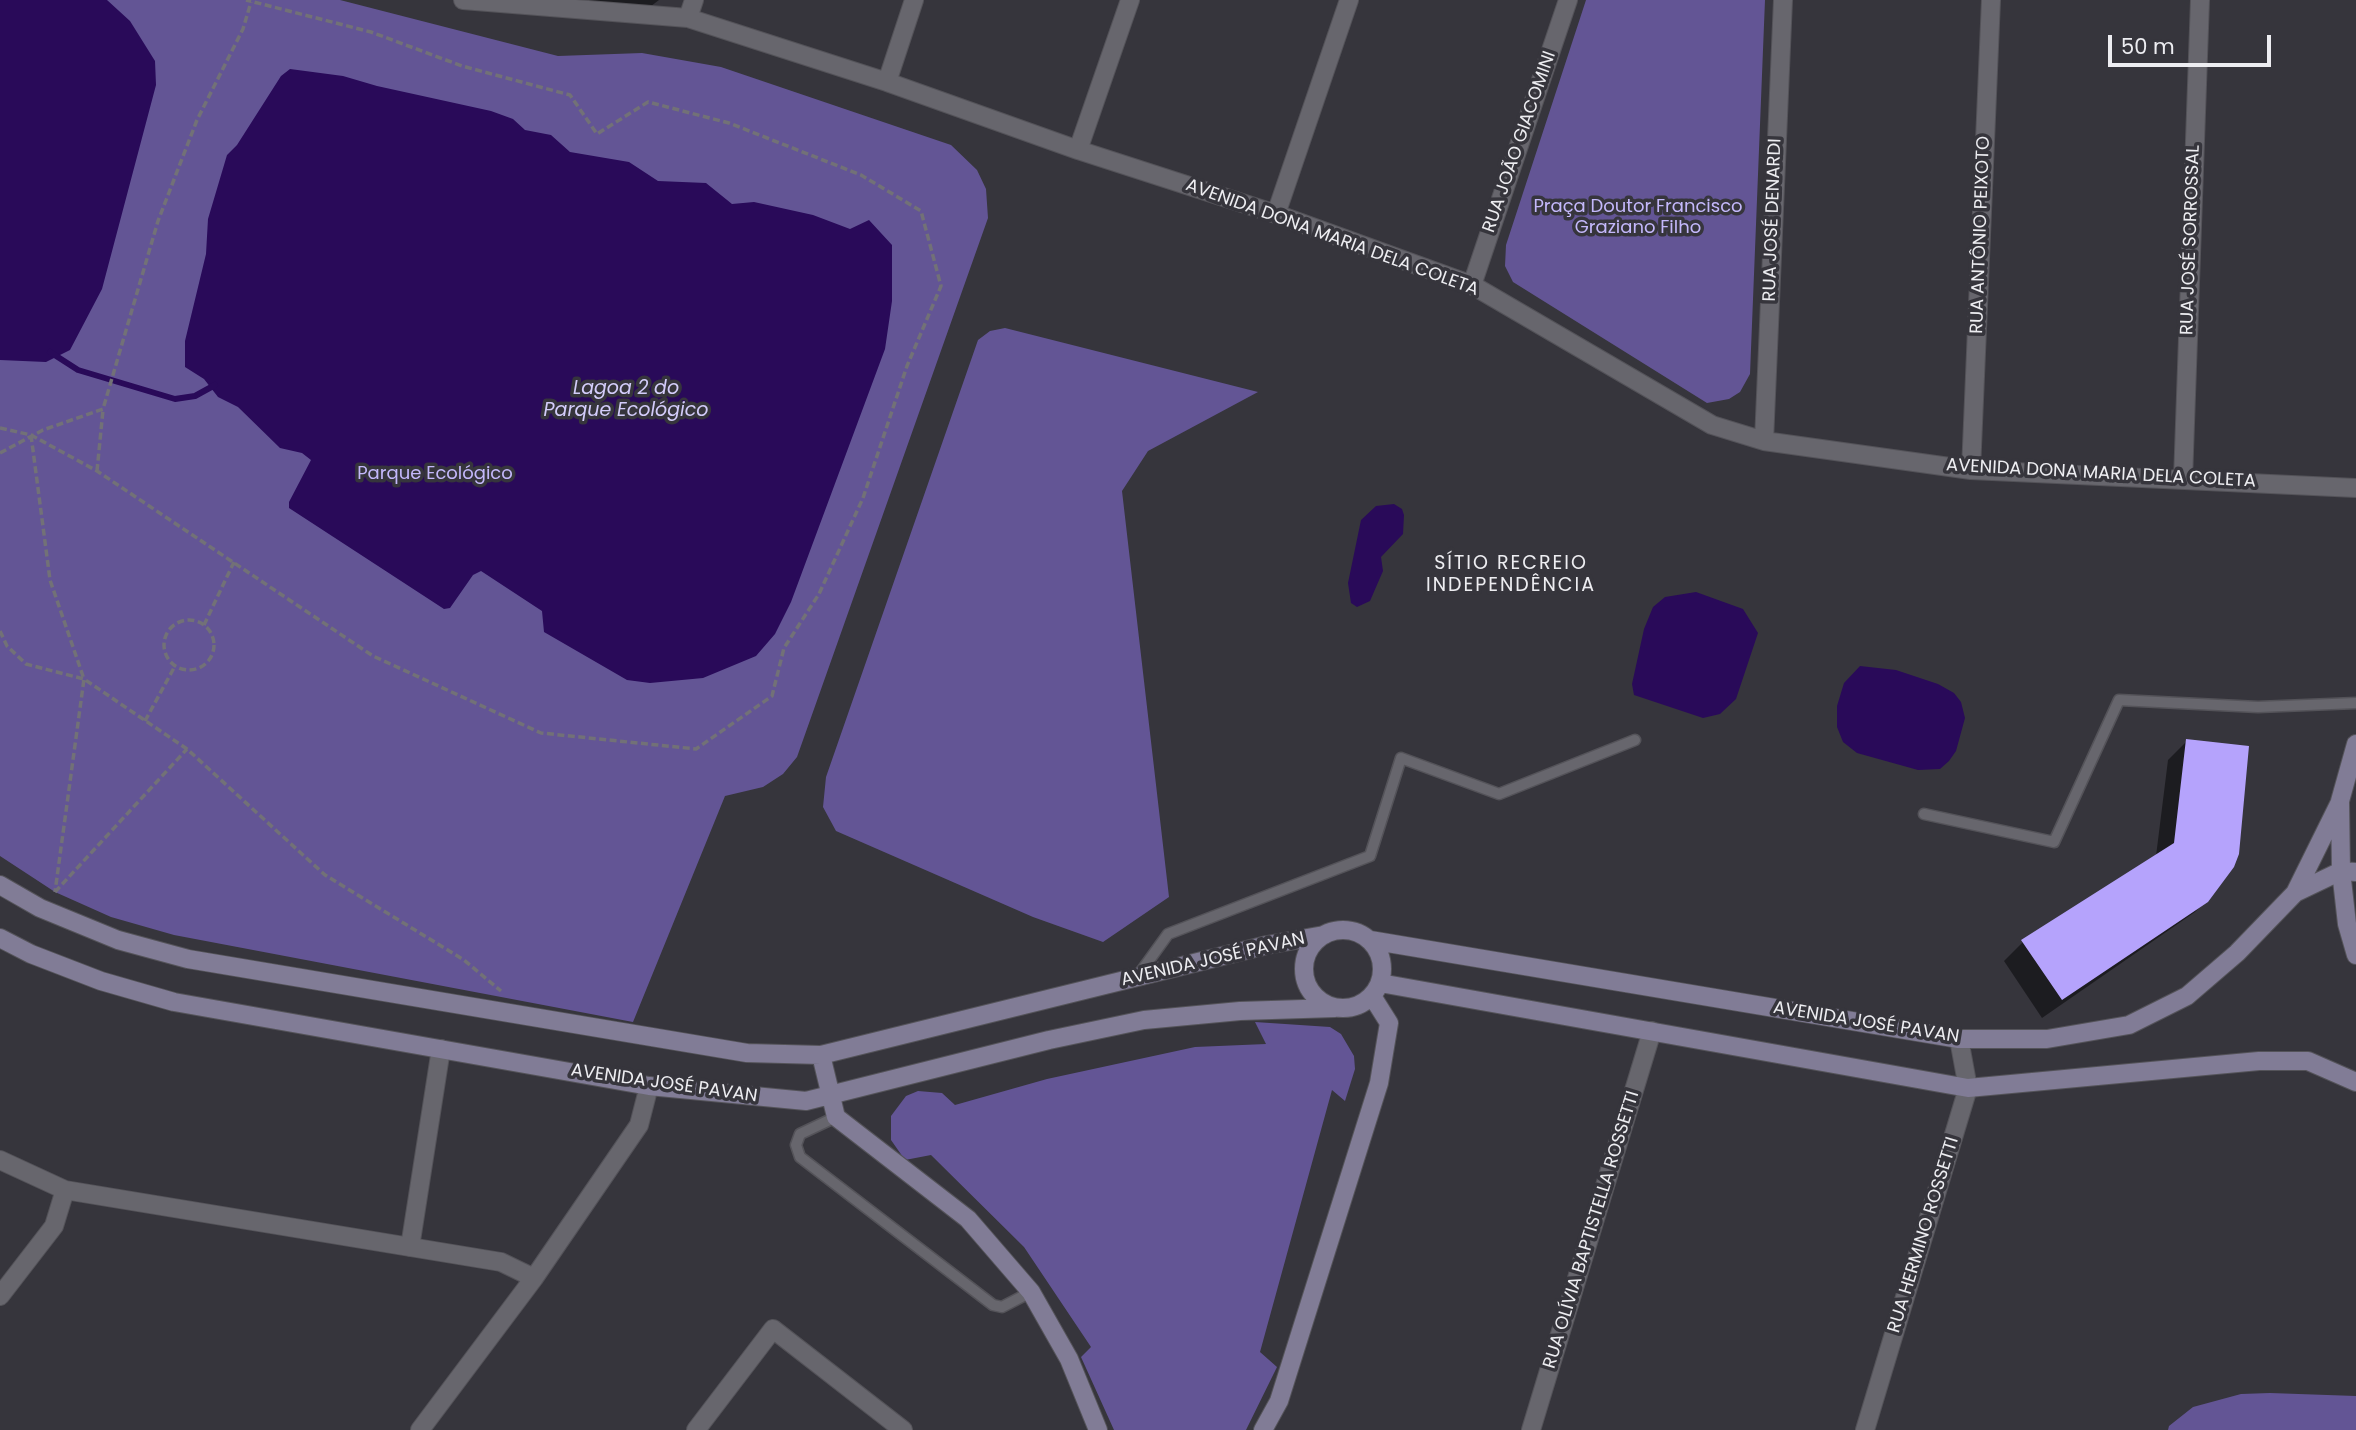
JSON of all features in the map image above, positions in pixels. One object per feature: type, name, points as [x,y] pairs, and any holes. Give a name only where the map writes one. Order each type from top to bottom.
[{"type":"street","points":[[688,18],[694,0]]},
{"type":"street","points":[[887,82],[914,0]]},
{"type":"street","points":[[1078,150],[1130,0]]},
{"type":"street","points":[[1276,214],[1349,0]]},
{"type":"street","name":"RUA JOÃO GIACOMINI","points":[[1472,285],[1568,0]]},
{"type":"street","name":"RUA JOSÉ DENARDI","points":[[1764,441],[1783,0]]},
{"type":"street","name":"RUA ANTÔNIO PEIXOTO","points":[[1971,470],[1991,0]]},
{"type":"street","name":"RUA JOSÉ SORROSSAL","points":[[2183,480],[2200,0]]},
{"type":"street","name":"AVENIDA DONA MARIA DELA COLETA","points":[[468,1],[688,18],[887,82],[1078,150],[1276,214],[1472,285],[1712,425],[1764,441],[1971,470],[2356,488]]},
{"type":"street","points":[[2295,893],[2340,801],[2356,744]]},
{"type":"street","points":[[2340,801],[2348,872],[2347,924],[2356,955]]},
{"type":"street","name":"AVENIDA JOSÉ PAVAN","points":[[1370,940],[1959,1039],[2048,1039],[2129,1025],[2187,996],[2237,953],[2295,893],[2348,872]]},
{"type":"street","name":"AVENIDA JOSÉ PAVAN","points":[[0,885],[40,908],[118,940],[188,959],[686,1045],[747,1053],[821,1055],[1267,945],[1324,935]]},
{"type":"street","points":[[1263,1430],[1279,1401],[1379,1083],[1389,1023],[1376,990],[1381,960],[1370,940],[1348,930],[1324,935],[1306,955],[1306,982],[1312,994],[1335,1008],[1348,1008],[1376,990],[1652,1031],[1968,1088],[2259,1061],[2308,1061],[2356,1082]]},
{"type":"street","name":"AVENIDA JOSÉ PAVAN","points":[[0,938],[31,954],[101,981],[174,1002],[649,1086],[806,1101],[829,1098],[1049,1040],[1144,1020],[1240,1011],[1335,1008]]},
{"type":"street","name":"RUA OLÍVIA BAPTISTELLA ROSSETTI","points":[[1531,1430],[1652,1031]]},
{"type":"street","name":"RUA HERMINO ROSSETTI","points":[[1865,1430],[1968,1088],[1959,1039]]},
{"type":"street","points":[[410,1247],[441,1049]]},
{"type":"street","points":[[821,1055],[829,1098],[836,1117],[968,1219],[1031,1292],[1069,1359],[1098,1430]]},
{"type":"street","points":[[420,1430],[534,1278],[639,1125],[649,1086]]},
{"type":"street","points":[[0,1160],[65,1190],[501,1262],[534,1278]]},
{"type":"street","points":[[0,1296],[54,1226],[65,1190]]},
{"type":"street","points":[[696,1430],[773,1329],[903,1430]]},
{"type":"lane","points":[[1924,814],[2054,842],[2119,700],[2258,707],[2356,703]]},
{"type":"lane","points":[[1135,978],[1168,934],[1370,856],[1401,758],[1499,794],[1635,740]]},
{"type":"lane","points":[[836,1117],[800,1135],[796,1145],[800,1157],[993,1305],[1002,1307],[1031,1292]]},
{"type":"path","points":[[0,428],[31,435],[97,471],[373,656],[541,733],[696,749],[772,696],[784,648],[819,594],[863,498],[907,366],[941,286],[921,211],[861,175],[729,123],[648,102],[597,134],[570,95],[462,66],[371,32],[248,1],[243,29],[197,120],[158,221],[103,409],[97,471]]},
{"type":"path","points":[[0,453],[31,435],[103,409]]},
{"type":"path","points":[[31,435],[50,580],[84,679],[55,892],[187,749]]},
{"type":"path","points":[[204,625],[234,562]]},
{"type":"path","points":[[196,621],[204,625],[213,639],[212,656],[200,668],[183,670],[175,666],[165,652],[166,635],[178,623],[196,621]]},
{"type":"path","points":[[0,631],[7,646],[26,664],[84,679],[187,749],[325,875],[464,960],[511,999]]},
{"type":"path","points":[[145,721],[175,666]]},
{"type":"green space","name":"Parque Ecológico","points":[[0,0],[340,0],[558,56],[642,53],[721,67],[951,145],[977,170],[986,189],[988,218],[797,757],[783,774],[763,787],[725,796],[633,1022],[174,935],[111,917],[55,892],[0,856]]},
{"type":"green space","name":"Praça Doutor Francisco Graziano Filho","points":[[1586,0],[1765,0],[1750,374],[1740,392],[1729,399],[1707,403],[1513,282],[1505,266],[1506,245]]},
{"type":"green space","points":[[1005,328],[1258,392],[1148,451],[1122,491],[1169,897],[1103,942],[1033,917],[836,831],[823,807],[826,777],[978,340],[990,331]]},
{"type":"green space","points":[[1255,1022],[1330,1027],[1341,1034],[1354,1056],[1355,1069],[1345,1101],[1332,1090],[1260,1352],[1277,1367],[1246,1430],[1114,1430],[1081,1357],[1091,1347],[1024,1247],[931,1155],[905,1160],[891,1140],[891,1116],[906,1096],[918,1091],[942,1093],[955,1105],[1047,1079],[1195,1047],[1266,1044]]},
{"type":"green space","points":[[2241,1394],[2356,1396],[2356,1430],[2168,1430],[2169,1426],[2193,1407]]},
{"type":"water","points":[[0,0],[107,0],[130,21],[155,61],[156,85],[102,289],[70,350],[46,362],[0,360]]},
{"type":"water","name":"Lagoa 2 do Parque Ecológico","points":[[290,69],[343,76],[491,111],[513,119],[525,130],[551,135],[570,152],[629,162],[658,181],[706,183],[732,204],[754,202],[813,215],[850,229],[869,220],[892,245],[892,301],[885,349],[791,602],[775,634],[756,656],[703,678],[650,683],[627,680],[544,632],[542,611],[481,571],[473,575],[450,608],[444,609],[289,508],[289,502],[311,460],[302,453],[280,448],[238,407],[218,397],[204,379],[185,367],[185,341],[206,254],[208,219],[227,155],[237,145],[281,76]]},
{"type":"water","points":[[1394,504],[1402,509],[1404,515],[1403,534],[1381,557],[1383,571],[1370,601],[1357,607],[1351,603],[1348,583],[1361,520],[1376,506]]},
{"type":"water","points":[[1696,592],[1743,609],[1758,633],[1736,699],[1720,714],[1703,718],[1634,695],[1632,684],[1644,629],[1653,607],[1665,597]]},
{"type":"water","points":[[1860,666],[1896,670],[1938,684],[1954,693],[1961,702],[1965,718],[1956,751],[1940,769],[1918,770],[1857,753],[1843,742],[1837,727],[1837,706],[1844,683]]},
{"type":"building","points":[[2186,739],[2249,746],[2239,854],[2234,867],[2208,902],[2062,1000],[2021,940],[2174,843]]},
{"type":"waterway","points":[[50,352],[78,370],[175,399],[195,396],[215,385]]},
{"type":"district","name":"SÍTIO RECREIO INDEPENDÊNCIA","points":[[1511,575]]}]
